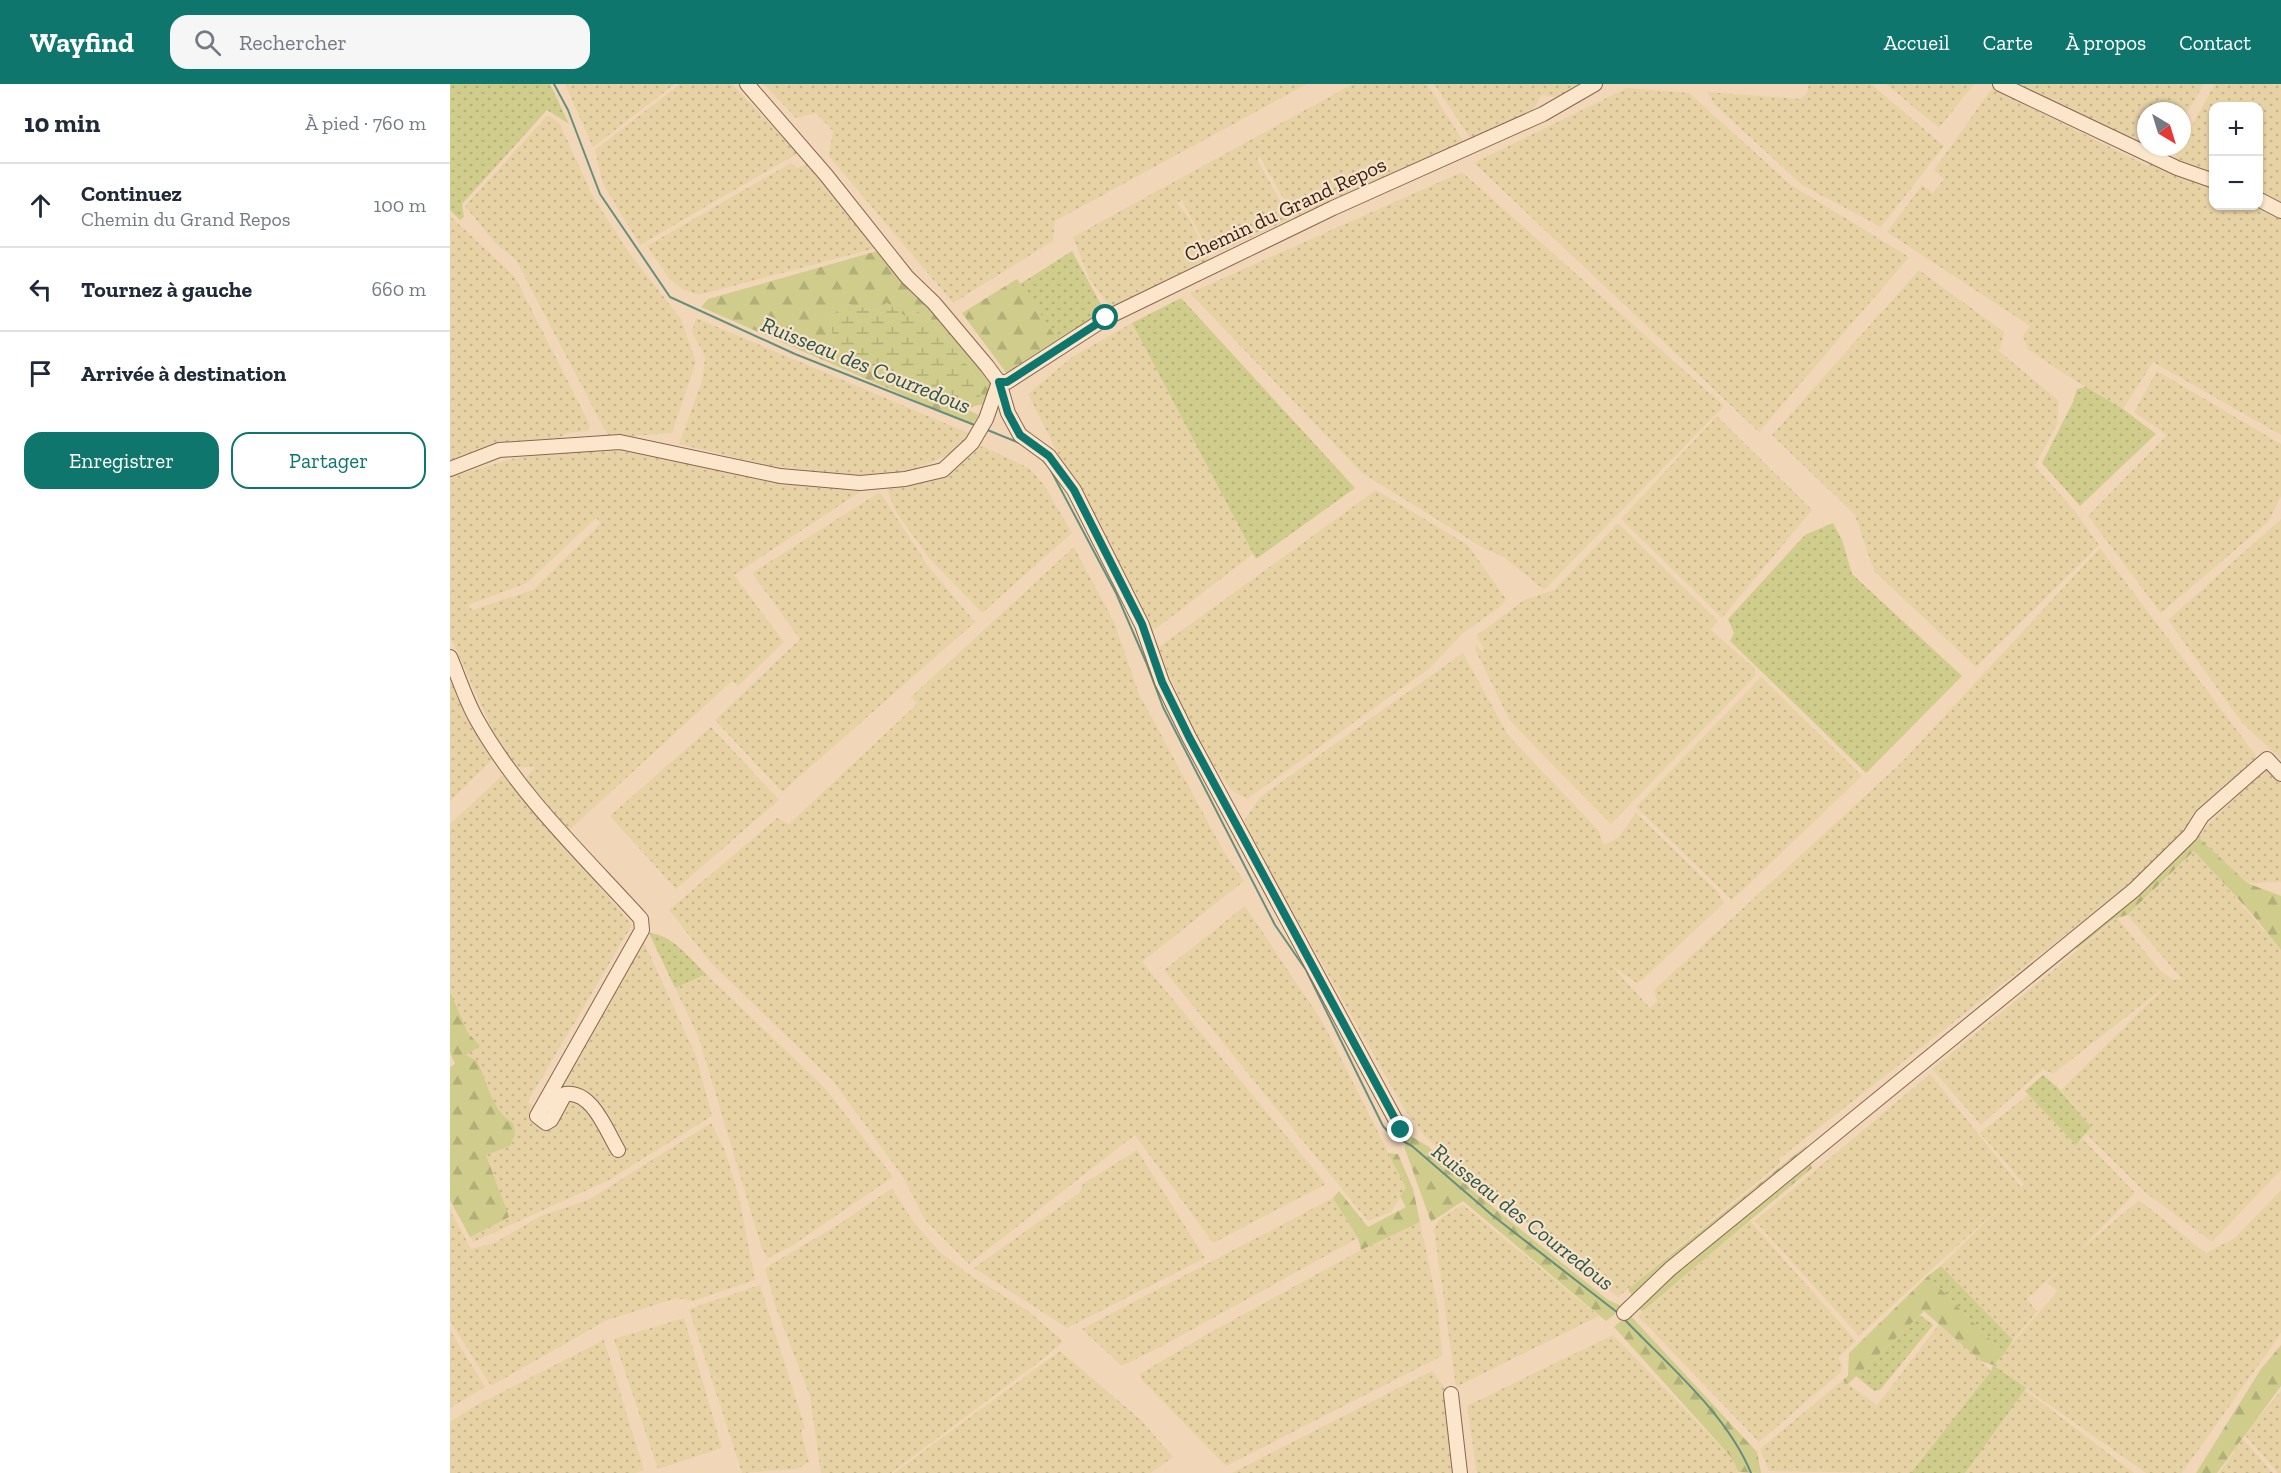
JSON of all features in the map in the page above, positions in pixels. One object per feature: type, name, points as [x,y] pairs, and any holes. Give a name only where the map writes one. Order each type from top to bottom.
[{"type":"street","points":[[747,84],[826,175],[907,278],[934,303],[999,382],[1008,413],[1020,435],[1049,456],[1074,490],[1142,624],[1162,682],[1189,737],[1401,1130]]},
{"type":"street","name":"Chemin du Grand Repos","points":[[999,382],[1007,382],[1106,318],[1333,207],[1543,114],[1595,84]]},
{"type":"street","points":[[2000,84],[2154,157],[2209,179]]},
{"type":"street","points":[[2263,201],[2281,211]]},
{"type":"street","points":[[450,469],[500,450],[620,442],[780,476],[860,483],[905,479],[942,470],[972,443],[986,418],[999,382]]},
{"type":"street","points":[[450,657],[476,719],[502,759],[546,815],[641,918],[642,930],[537,1116],[546,1122],[551,1120],[566,1094],[574,1093],[584,1097],[618,1150]]},
{"type":"street","points":[[1624,1313],[1680,1261],[2134,890],[2190,835],[2202,816],[2266,759],[2281,774]]},
{"type":"street","points":[[1451,1394],[1460,1473]]},
{"type":"shaded area","points":[[565,84],[675,84],[593,147]]},
{"type":"shaded area","points":[[680,84],[732,84],[798,153],[640,245],[603,184],[595,150]]},
{"type":"shaded area","points":[[764,84],[1307,84],[1055,221],[1053,241],[953,303],[829,156],[833,131],[816,113],[796,118]]},
{"type":"shaded area","points":[[1353,84],[1427,84],[1467,147],[1296,221],[1260,157],[1257,159],[1290,219],[1220,252],[1208,250],[1182,200],[1177,203],[1189,218],[1211,262],[1112,309],[1090,280],[1073,237]]},
{"type":"shaded area","points":[[1434,84],[1578,84],[1559,98],[1542,95],[1532,111],[1471,139]]},
{"type":"shaded area","points":[[1809,84],[1871,84],[1944,146],[1881,227],[1802,185],[1714,104],[1708,92],[1800,99],[1807,93]]},
{"type":"shaded area","points":[[1886,84],[1974,84],[1939,128]]},
{"type":"shaded area","points":[[2012,84],[2204,84],[2191,106],[2191,102],[2137,102],[2137,143]]},
{"type":"shaded area","points":[[2215,84],[2281,84],[2281,207],[2263,197],[2263,102],[2209,102],[2209,174],[2173,160],[2175,156],[2191,156],[2191,127]]},
{"type":"shaded area","points":[[1627,88],[1689,93],[1791,185],[1909,257],[1759,432],[1474,163]]},
{"type":"shaded area","points":[[1992,88],[2148,166],[2153,160],[2209,185],[2209,210],[2263,210],[2281,218],[2281,435],[2153,362],[2123,409],[2028,349],[2023,336],[2030,326],[1887,232],[1922,185],[1933,193],[1944,179],[1934,170]]},
{"type":"shaded area","points":[[548,115],[560,124],[592,195],[627,250],[681,319],[696,362],[672,433],[609,438],[516,260],[495,243],[465,206]]},
{"type":"shaded area","points":[[791,163],[797,168],[809,163],[876,248],[699,295],[682,289],[668,277],[647,246]]},
{"type":"shaded area","points":[[1462,172],[1724,406],[1544,590],[1504,557],[1483,548],[1362,473],[1190,293]]},
{"type":"shaded area","points":[[450,216],[515,277],[590,425],[588,431],[568,433],[559,438],[502,442],[450,462]]},
{"type":"shaded area","points":[[1919,270],[2004,332],[1999,351],[2059,401],[2057,424],[2035,466],[2074,510],[2099,545],[1976,667],[1874,571],[1855,515],[1772,435]]},
{"type":"shaded area","points":[[696,318],[973,435],[946,456],[899,475],[852,476],[765,465],[679,444],[703,378],[705,356],[692,332]]},
{"type":"shaded area","points":[[1132,323],[1253,554],[1149,634],[1028,394],[1072,357]]},
{"type":"shaded area","points":[[2157,371],[2281,444],[2281,496],[2268,522],[2161,613],[2088,516],[2167,435],[2134,412]]},
{"type":"shaded area","points":[[1717,416],[1812,510],[1722,618],[1621,519]]},
{"type":"shaded area","points":[[982,446],[1029,468],[1044,485],[1072,533],[982,613],[930,559],[896,512],[887,490],[946,477]]},
{"type":"shaded area","points":[[624,447],[863,490],[734,575],[784,642],[738,686],[732,681],[566,833],[524,780],[535,767],[517,767],[498,742],[450,636],[450,477],[512,459],[566,450]],"holes":[[[596,518],[601,523],[533,590],[472,610],[468,605],[527,583]]]},
{"type":"shaded area","points":[[1376,490],[1468,545],[1506,599],[1501,606],[1462,634],[1430,668],[1247,799],[1232,791],[1201,747],[1159,647]]},
{"type":"shaded area","points":[[880,492],[928,566],[975,622],[782,792],[715,720],[800,639],[752,573]]},
{"type":"shaded area","points":[[2281,519],[2281,759],[2243,724],[2168,620]]},
{"type":"shaded area","points":[[1618,523],[1718,621],[1710,629],[1754,668],[1756,675],[1611,824],[1510,721],[1475,649],[1476,645],[1483,652],[1484,648],[1476,636],[1524,600],[1554,590]]},
{"type":"shaded area","points":[[1074,547],[1114,622],[1139,694],[1224,852],[1244,881],[1142,962],[1326,1184],[1213,1243],[1135,1135],[969,1264],[925,1220],[903,1177],[834,1082],[712,964],[669,910],[777,818],[789,824],[917,704],[911,697]]},
{"type":"shaded area","points":[[2100,548],[2257,757],[2204,804],[2188,830],[2134,881],[1779,1159],[1780,1163],[1618,1297],[1455,1165],[1425,1136],[1403,1107],[1243,823],[1260,797],[1463,653],[1508,735],[1598,830],[1604,845],[1618,838],[1636,813],[1717,891],[1724,903],[1637,983],[1612,966],[1650,1008],[1657,1001],[1654,990],[1902,762]]},
{"type":"shaded area","points":[[450,668],[492,760],[450,801]]},
{"type":"shaded area","points":[[1761,677],[1862,776],[1732,900],[1636,807]]},
{"type":"shaded area","points":[[711,727],[779,800],[676,889],[610,816]]},
{"type":"shaded area","points":[[2267,770],[2281,784],[2281,882],[2247,883],[2197,836],[2245,788]]},
{"type":"shaded area","points":[[504,774],[632,925],[527,1103],[545,1108],[644,942],[696,1056],[712,1116],[607,1181],[473,1242],[450,1200],[450,1067],[477,1047],[463,1026],[450,995],[450,824]]},
{"type":"shaded area","points":[[2195,851],[2281,950],[2281,1170],[2212,1242],[2146,1193],[2085,1133],[2091,1127],[2061,1090],[2167,985],[2053,1074],[2043,1069],[1981,1125],[1932,1069],[2117,918],[2160,970],[2173,980],[2182,979],[2127,915]]},
{"type":"shaded area","points":[[1245,906],[1323,1023],[1406,1188],[1391,1212],[1368,1221],[1164,970]]},
{"type":"shaded area","points":[[706,974],[826,1089],[893,1177],[790,1247],[768,1258],[762,1249],[699,1038],[675,988]]},
{"type":"shaded area","points":[[1930,1074],[2021,1187],[2024,1184],[1980,1133],[2029,1094],[2076,1145],[2083,1139],[2135,1193],[2079,1251],[2139,1200],[2206,1253],[2235,1238],[2281,1190],[2281,1333],[2182,1473],[2146,1473],[1993,1365],[2058,1291],[2047,1283],[2061,1268],[2027,1299],[2037,1312],[2013,1340],[1941,1266],[2002,1205],[1859,1336],[1755,1221]]},
{"type":"shaded area","points":[[711,1123],[725,1151],[739,1197],[755,1280],[693,1301],[677,1298],[607,1320],[491,1386],[450,1321],[450,1210],[471,1249],[494,1243],[541,1216],[590,1199]]},
{"type":"shaded area","points":[[1137,1150],[1205,1258],[1067,1328],[974,1268],[1079,1193],[1083,1184]]},
{"type":"shaded area","points":[[892,1188],[912,1220],[940,1252],[967,1273],[1028,1311],[1063,1341],[1048,1355],[891,1473],[821,1473],[810,1396],[776,1308],[765,1268],[841,1223]]},
{"type":"shaded area","points":[[1333,1198],[1358,1238],[1164,1345],[1122,1366],[1082,1329]]},
{"type":"shaded area","points":[[1463,1205],[1599,1316],[1456,1387],[1434,1229],[1439,1219]]},
{"type":"shaded area","points":[[1750,1221],[1856,1341],[1838,1358],[1842,1364],[1841,1372],[1759,1442],[1638,1316]]},
{"type":"shaded area","points":[[1420,1222],[1438,1307],[1442,1356],[1226,1466],[1142,1380],[1140,1374],[1204,1336],[1361,1250]]},
{"type":"shaded area","points":[[760,1285],[805,1428],[801,1431],[809,1462],[797,1469],[742,1473],[689,1309]]},
{"type":"shaded area","points":[[684,1318],[722,1448],[658,1469],[614,1339]]},
{"type":"shaded area","points":[[1940,1323],[1991,1371],[1911,1473],[1769,1471],[1760,1449],[1843,1380],[1877,1405]]},
{"type":"shaded area","points":[[450,1330],[485,1387],[450,1408]]},
{"type":"shaded area","points":[[1613,1335],[1732,1458],[1738,1473],[1477,1473],[1467,1406]]},
{"type":"shaded area","points":[[604,1340],[644,1470],[635,1473],[450,1473],[450,1422],[475,1406]]},
{"type":"shaded area","points":[[1060,1351],[1140,1419],[1173,1457],[1151,1473],[894,1473]]},
{"type":"shaded area","points":[[1432,1371],[1444,1386],[1456,1473],[1232,1473]]},
{"type":"shaded area","points":[[2024,1389],[2134,1473],[1964,1473]]},
{"type":"shaded area","points":[[2281,1391],[2281,1473],[2278,1473],[2244,1434]]},
{"type":"shaded area","points":[[2243,1439],[2273,1473],[2219,1473]]},
{"type":"green space","points":[[450,84],[550,84],[569,124],[547,110],[462,204],[464,217],[460,220],[450,210]]},
{"type":"green space","points":[[881,250],[996,384],[987,404],[980,405],[981,382],[925,314],[914,311],[905,316],[887,303],[876,311],[848,304],[830,318],[835,351],[854,362],[890,370],[930,400],[950,402],[979,415],[972,425],[701,307],[708,299]]},
{"type":"green space","points":[[1072,251],[1106,314],[1060,343],[1020,284]]},
{"type":"green space","points":[[1017,279],[1060,343],[1007,374],[962,313]]},
{"type":"green space","points":[[1181,298],[1355,488],[1256,559],[1132,323]]},
{"type":"green space","points":[[887,303],[905,316],[914,311],[925,314],[981,382],[980,405],[966,408],[930,400],[890,370],[854,362],[835,351],[830,318],[848,304],[876,311]]},
{"type":"green space","points":[[2086,387],[2123,409],[2156,434],[2080,506],[2042,463],[2073,402],[2077,389]]},
{"type":"green space","points":[[1833,523],[1842,540],[1852,574],[1962,676],[1866,773],[1730,641],[1734,633],[1728,619],[1805,535]]},
{"type":"green space","points":[[2197,836],[2247,883],[2281,896],[2281,950],[2253,915],[2194,851],[2127,915],[2114,919],[2077,949],[2070,935]]},
{"type":"green space","points":[[649,933],[657,934],[673,943],[706,974],[675,988]]},
{"type":"green space","points":[[450,992],[468,1033],[480,1046],[466,1055],[477,1061],[495,1103],[506,1118],[513,1123],[515,1134],[510,1146],[486,1155],[509,1217],[470,1237],[450,1200],[450,1068],[455,1064],[450,1052]]},
{"type":"green space","points":[[2043,1075],[2058,1088],[2091,1127],[2076,1145],[2025,1091]]},
{"type":"green space","points":[[1406,1133],[1429,1147],[1473,1191],[1608,1300],[1624,1307],[1606,1321],[1463,1201],[1431,1222],[1405,1149]]},
{"type":"green space","points":[[1806,1146],[1812,1168],[1642,1312],[1628,1289]]},
{"type":"green space","points":[[1388,1153],[1398,1154],[1413,1189],[1420,1222],[1361,1250],[1358,1238],[1333,1198],[1339,1191],[1368,1227],[1406,1207],[1400,1196],[1406,1188]]},
{"type":"green space","points":[[1941,1266],[2013,1340],[2004,1354],[1928,1276]]},
{"type":"green space","points":[[1928,1276],[2004,1354],[1993,1365],[1981,1361],[1924,1311],[1848,1384],[1843,1380],[1848,1376],[1849,1353]]},
{"type":"green space","points":[[1629,1314],[1757,1452],[1761,1473],[1738,1472],[1732,1458],[1614,1327]]},
{"type":"green space","points":[[1920,1315],[1933,1325],[1880,1390],[1874,1391],[1856,1376]]},
{"type":"green space","points":[[2281,1345],[2281,1386],[2217,1473],[2196,1473],[2261,1369]]},
{"type":"green space","points":[[1993,1365],[2026,1388],[1965,1473],[1911,1473],[1991,1371]]},
{"type":"waterway","name":"Ruisseau des Courredous","points":[[554,84],[568,110],[600,194],[670,297],[795,354],[977,426]]},
{"type":"waterway","name":"Ruisseau des Courredous","points":[[985,429],[1022,444]]},
{"type":"waterway","name":"Ruisseau des Courredous","points":[[1041,458],[1049,467],[1116,593],[1163,707],[1275,925],[1306,970],[1383,1126],[1390,1134],[1412,1146],[1492,1215],[1618,1313]]},
{"type":"waterway","name":"Ruisseau des Courredous","points":[[1624,1319],[1712,1410],[1740,1451],[1751,1473]]},
{"type":"route","points":[[1106,318],[1007,382],[999,382],[1008,413],[1020,435],[1049,456],[1074,490],[1142,624],[1162,682],[1189,737],[1401,1130]]}]
